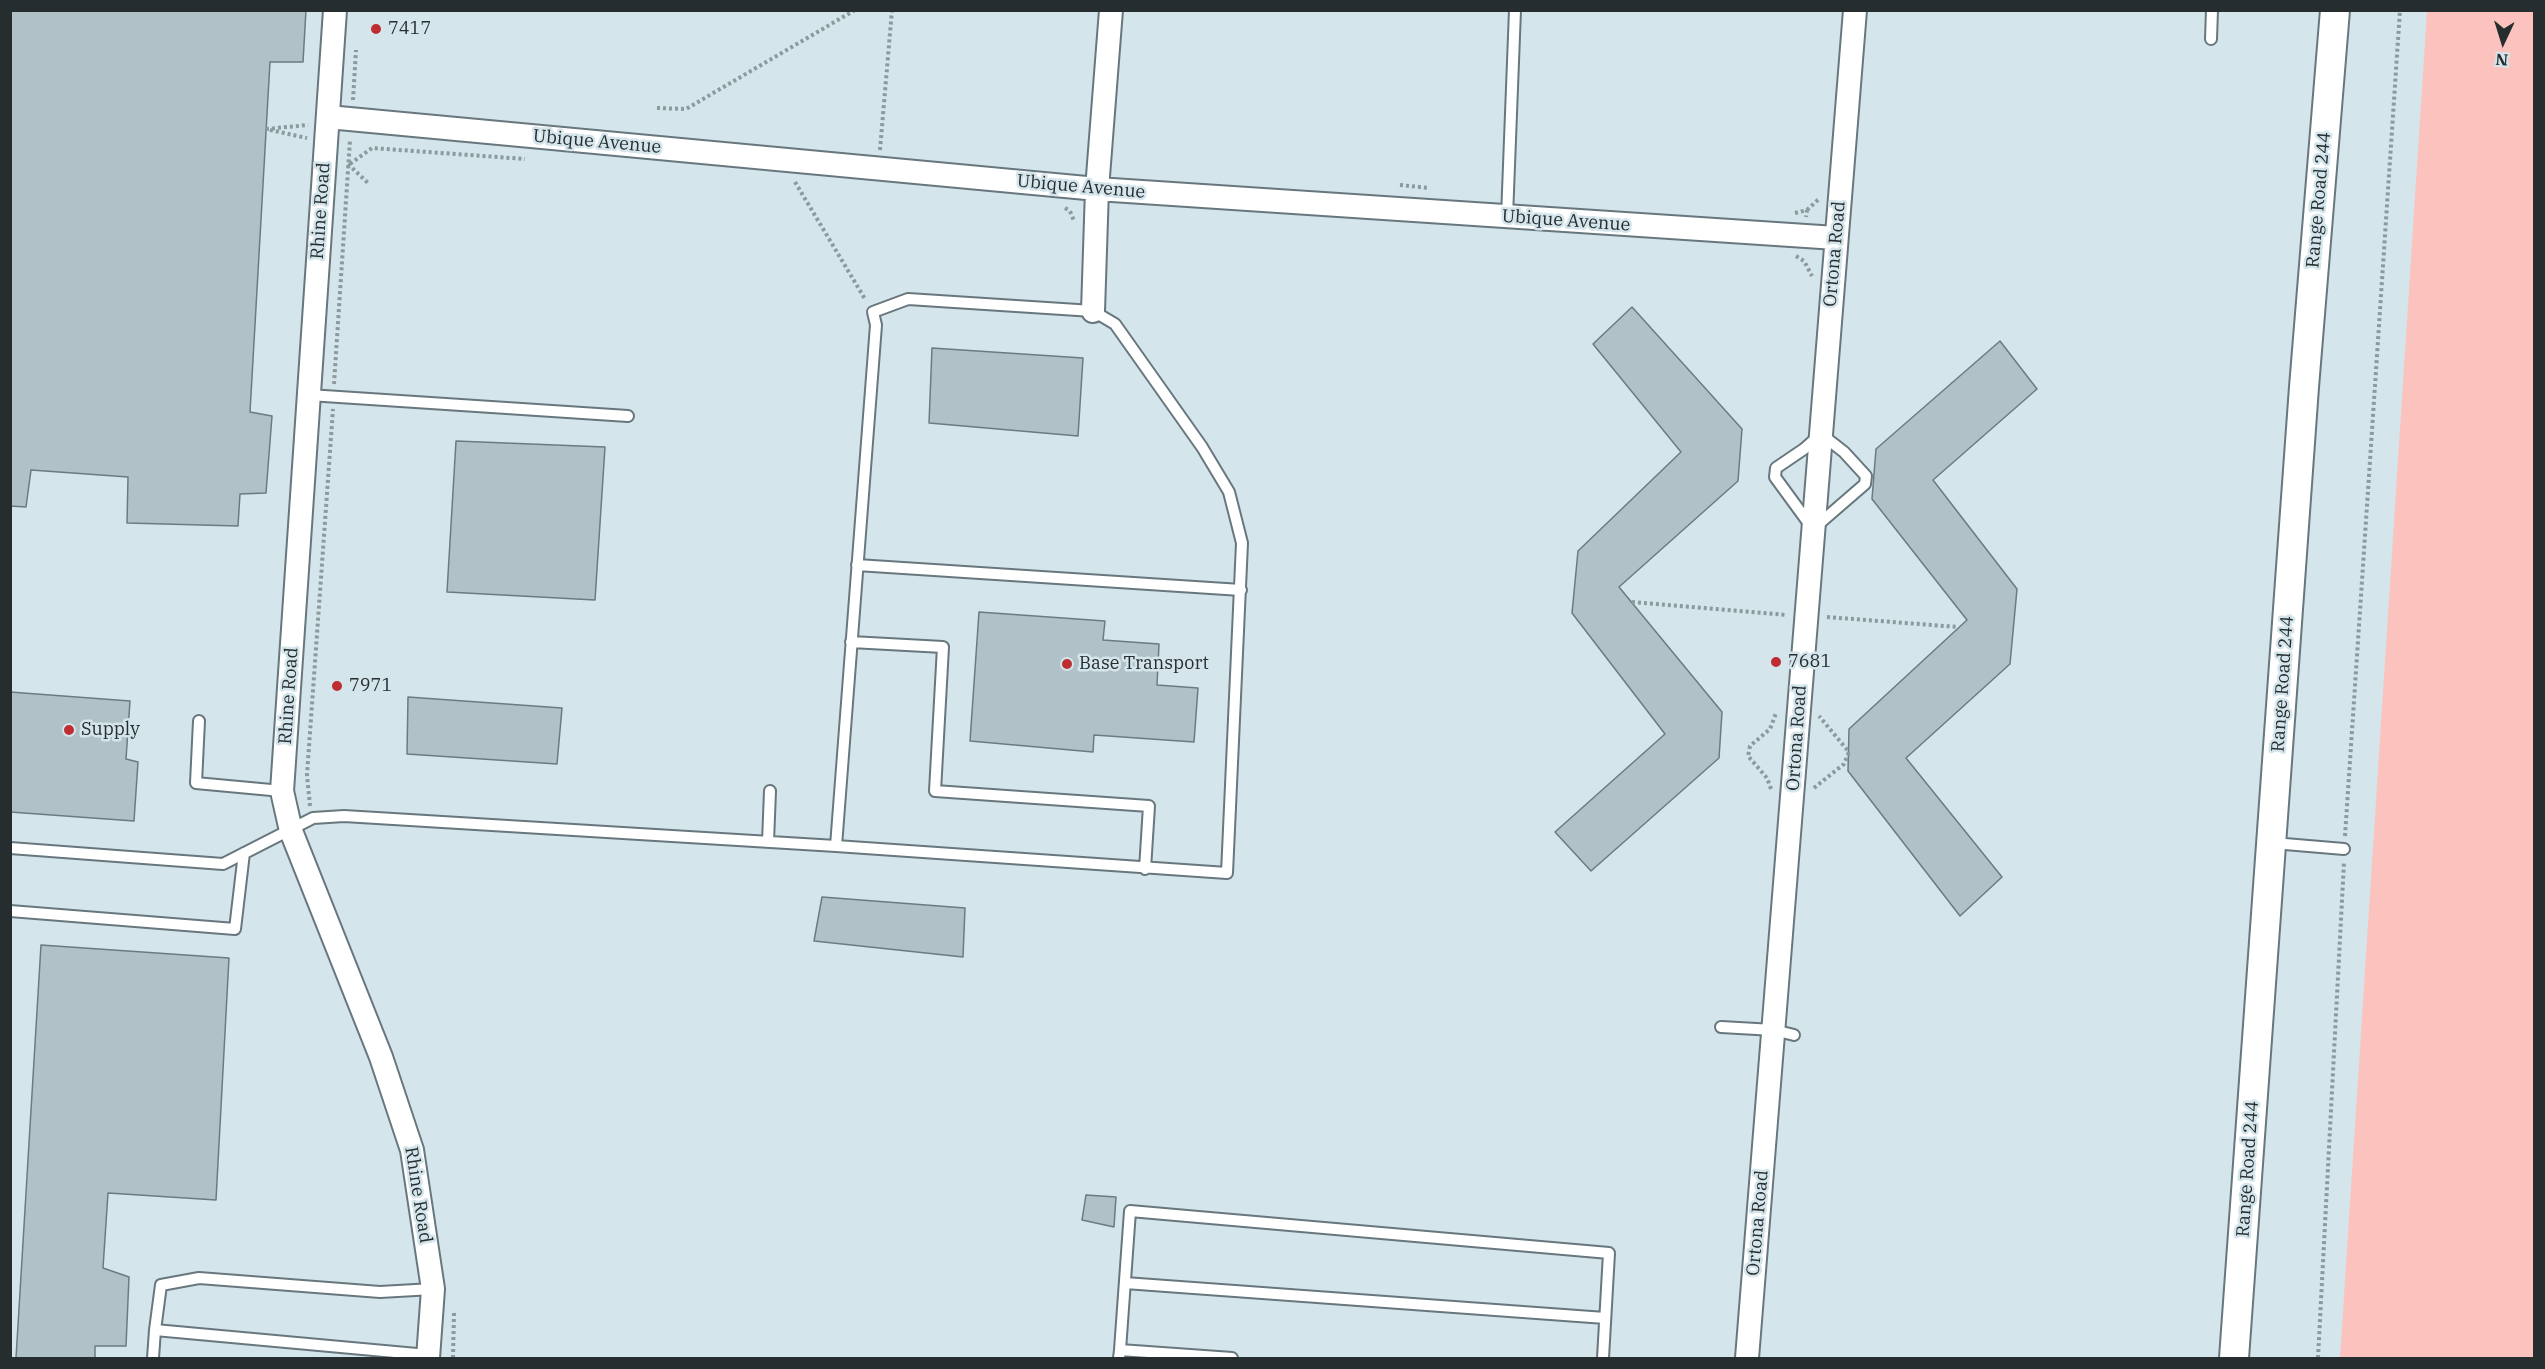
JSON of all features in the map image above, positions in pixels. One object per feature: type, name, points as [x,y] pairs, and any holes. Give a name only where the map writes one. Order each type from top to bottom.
[{"type":"street","name":"Rhine Road","points":[[335,10],[282,791],[291,831],[381,1058],[412,1150],[433,1289],[428,1357]]},
{"type":"street","points":[[1093,311],[1097,189],[1110,10]]},
{"type":"street","name":"Ortona Road","points":[[1748,1359],[1784,1033],[1813,529],[1855,10]]},
{"type":"street","name":"Range Road 244","points":[[2234,1359],[2304,387],[2335,10]]},
{"type":"street","name":"Ubique Avenue","points":[[328,117],[1097,189],[1507,218],[1836,238]]},
{"type":"lane","points":[[1507,218],[1515,10]]},
{"type":"lane","points":[[2211,39],[2212,10]]},
{"type":"lane","points":[[10,848],[223,864],[313,818],[356,817],[836,846],[1227,873],[1242,543],[1229,492],[1202,447],[1115,324],[1093,311],[908,299],[873,312],[876,325],[836,846]]},
{"type":"lane","points":[[309,395],[628,416]]},
{"type":"lane","points":[[1821,434],[1854,462],[1866,476],[1866,484],[1813,529],[1775,477],[1776,468],[1804,450],[1821,434]]},
{"type":"lane","points":[[857,565],[1241,590]]},
{"type":"lane","points":[[851,642],[943,647],[935,791],[1149,806],[1145,869]]},
{"type":"lane","points":[[199,721],[196,783],[282,791]]},
{"type":"lane","points":[[768,842],[770,791]]},
{"type":"lane","points":[[2271,843],[2344,849]]},
{"type":"lane","points":[[10,911],[235,929],[244,854]]},
{"type":"lane","points":[[1721,1027],[1784,1033]]},
{"type":"lane","points":[[1232,1359],[1120,1354],[1130,1211],[1609,1252],[1603,1359]]},
{"type":"lane","points":[[153,1359],[161,1285],[199,1278],[380,1292],[433,1289]]},
{"type":"lane","points":[[1125,1283],[1605,1318]]},
{"type":"lane","points":[[155,1330],[428,1357]]},
{"type":"path","points":[[657,108],[686,109],[855,10]]},
{"type":"path","points":[[868,151],[880,152],[892,10]]},
{"type":"path","points":[[2318,1359],[2344,849],[2400,10]]},
{"type":"path","points":[[313,818],[307,794],[307,775],[357,39]]},
{"type":"path","points":[[266,129],[307,125],[328,117]]},
{"type":"path","points":[[349,165],[372,148],[535,160]]},
{"type":"path","points":[[805,181],[794,180],[873,312]]},
{"type":"path","points":[[1060,206],[1070,210],[1076,227],[1095,228]]},
{"type":"path","points":[[1789,252],[1804,261],[1814,285]]},
{"type":"path","points":[[1632,602],[1791,615]]},
{"type":"path","points":[[453,1359],[454,1307]]},
{"type":"shaded area","points":[[2427,11],[2534,11],[2534,1358],[2340,1358]]},
{"type":"building","points":[[10,10],[306,10],[303,62],[270,62],[250,412],[272,416],[266,493],[240,494],[238,526],[127,523],[128,477],[31,470],[26,507],[10,506]]},
{"type":"building","points":[[1632,307],[1742,429],[1738,481],[1619,587],[1722,712],[1719,758],[1591,871],[1555,832],[1665,734],[1572,613],[1578,551],[1681,452],[1593,344]]},
{"type":"building","points":[[2000,341],[2037,389],[1933,480],[2017,589],[2010,664],[1906,758],[2002,877],[1960,916],[1848,771],[1849,729],[1967,620],[1872,499],[1876,449]]},
{"type":"building","points":[[932,348],[1083,358],[1078,436],[929,423]]},
{"type":"building","points":[[456,441],[605,447],[595,600],[447,592]]},
{"type":"building","name":"Base Transport","points":[[979,612],[1105,621],[1103,640],[1159,644],[1157,685],[1198,688],[1194,742],[1094,735],[1093,752],[970,741]]},
{"type":"building","name":"Supply","points":[[10,692],[130,701],[126,759],[138,762],[134,821],[10,812]]},
{"type":"building","points":[[408,697],[562,708],[557,764],[407,754]]},
{"type":"building","points":[[822,897],[965,908],[963,957],[814,941]]},
{"type":"building","points":[[41,945],[229,958],[216,1200],[108,1193],[103,1268],[129,1277],[126,1346],[95,1346],[95,1358],[16,1358]]},
{"type":"building","points":[[1086,1195],[1116,1197],[1114,1227],[1082,1220]]},
{"type":"place","name":"7417","points":[[376,29]]},
{"type":"place","name":"7681","points":[[1776,662]]},
{"type":"place","name":"Base Transport","points":[[1067,664]]},
{"type":"place","name":"7971","points":[[337,686]]},
{"type":"place","name":"Supply","points":[[69,730]]}]
